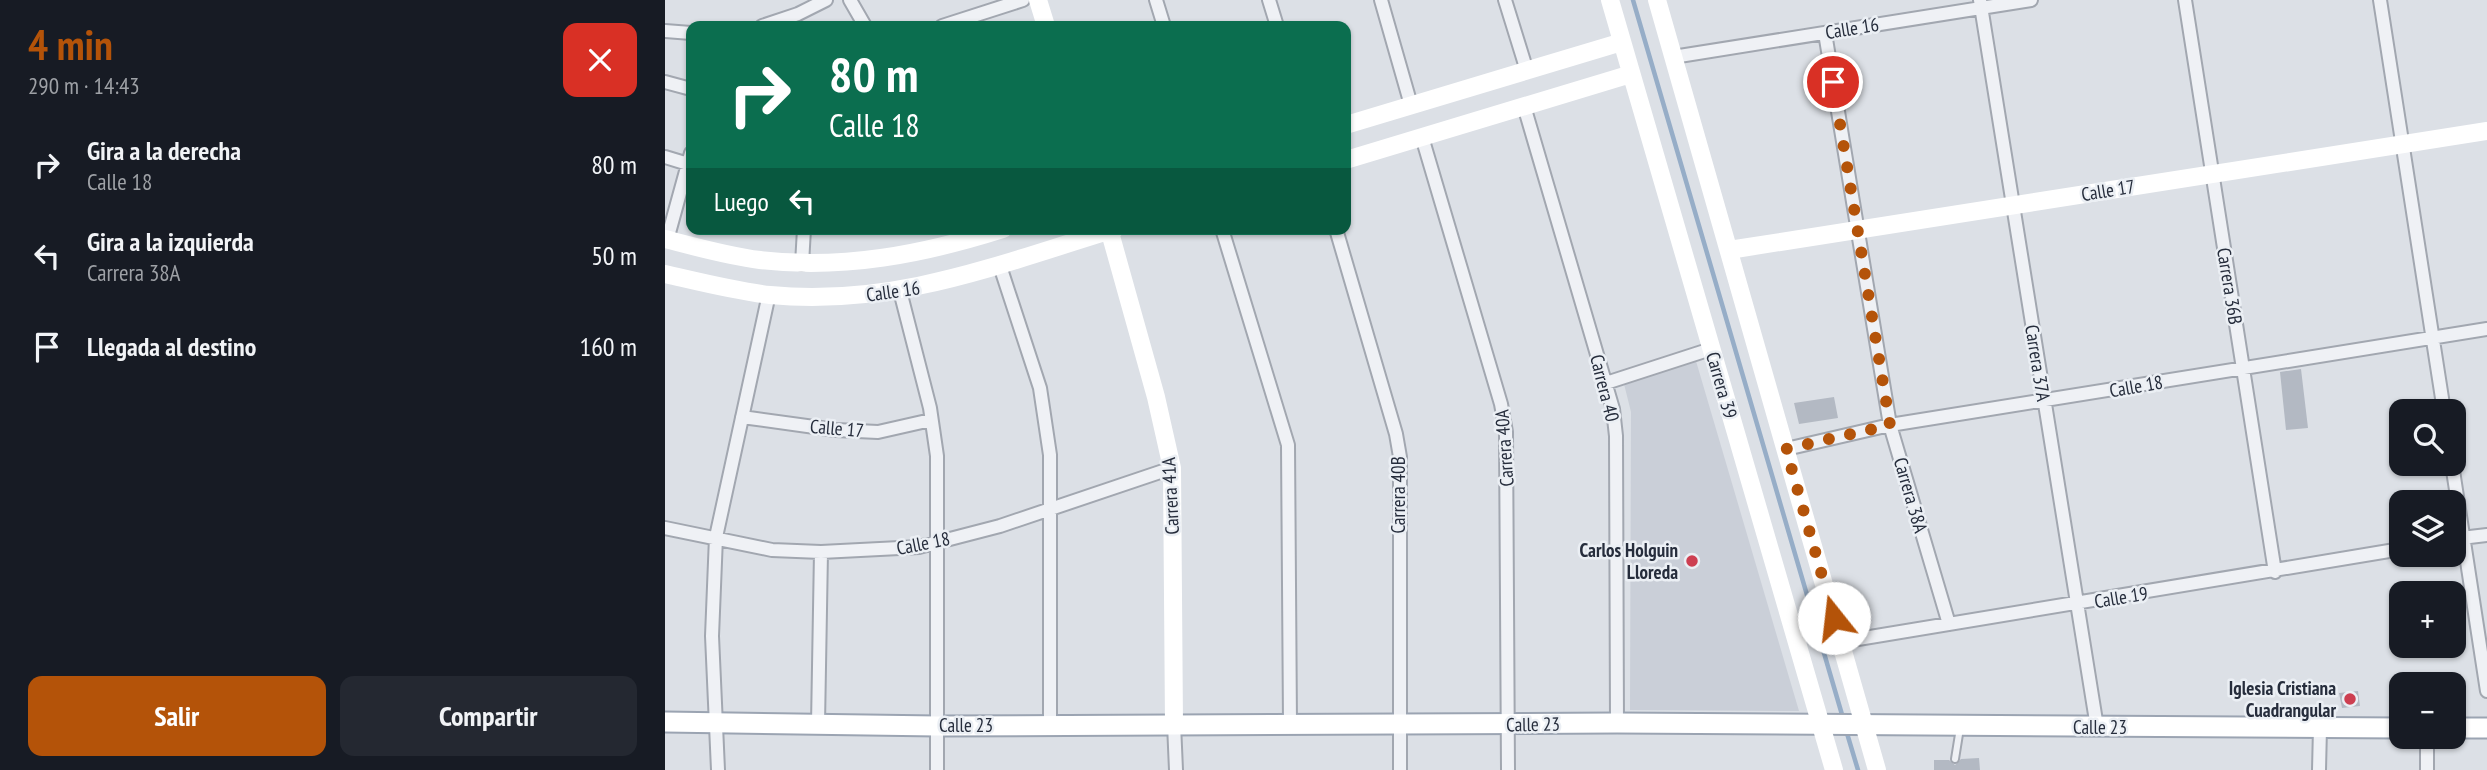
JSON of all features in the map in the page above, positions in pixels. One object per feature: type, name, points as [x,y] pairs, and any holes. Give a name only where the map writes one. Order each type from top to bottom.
[{"type":"main road","name":"Calle 23","points":[[665,722],[715,720],[937,726],[1617,723],[2389,728]]},
{"type":"main road","points":[[2466,728],[2487,728]]},
{"type":"street","points":[[850,0],[862,21]]},
{"type":"street","points":[[958,21],[1023,0]]},
{"type":"street","points":[[1038,0],[1044,21]]},
{"type":"street","points":[[1156,0],[1162,21]]},
{"type":"street","points":[[1269,0],[1275,21]]},
{"type":"street","points":[[1381,0],[1412,105]]},
{"type":"street","points":[[1505,0],[1527,71]]},
{"type":"street","name":"Carrera 39","points":[[1610,0],[1824,725],[1834,770]]},
{"type":"street","points":[[1657,0],[1840,642],[1858,726],[1877,770]]},
{"type":"street","name":"Calle 16","points":[[1673,57],[1825,33],[1980,4],[2031,0]]},
{"type":"street","name":"Carrera 36B","points":[[2185,0],[2275,572]]},
{"type":"street","points":[[2380,0],[2442,399]]},
{"type":"street","points":[[774,21],[819,2]]},
{"type":"street","name":"Carrera 37A","points":[[1980,4],[2097,727]]},
{"type":"street","points":[[665,31],[686,33]]},
{"type":"street","name":"Carrera 38A","points":[[1825,33],[1890,425],[1949,625]]},
{"type":"street","points":[[1351,123],[1622,42]]},
{"type":"street","points":[[1351,158],[1631,74]]},
{"type":"street","points":[[665,82],[686,88]]},
{"type":"street","name":"Carrera 40","points":[[1524,106],[1606,383],[1616,436],[1617,723]]},
{"type":"street","name":"Calle 17","points":[[1729,250],[2487,131]]},
{"type":"street","name":"Carrera 40A","points":[[1422,137],[1501,404],[1506,432],[1508,770]]},
{"type":"street","points":[[665,157],[686,158]]},
{"type":"street","points":[[666,239],[686,172]]},
{"type":"street","points":[[802,264],[803,235]]},
{"type":"street","name":"Calle 16","points":[[666,239],[758,260],[802,264],[892,259],[971,235]]},
{"type":"street","name":"Calle 16","points":[[665,274],[769,295],[857,296],[900,291],[1000,266],[1096,235]]},
{"type":"street","name":"Carrera 41A","points":[[1112,235],[1156,397],[1172,468],[1176,770]]},
{"type":"street","points":[[1224,235],[1288,445],[1290,723]]},
{"type":"street","name":"Carrera 40B","points":[[1338,235],[1397,434],[1400,457],[1400,770]]},
{"type":"street","points":[[1000,266],[1040,388],[1050,455],[1050,725]]},
{"type":"street","points":[[900,291],[932,420],[937,456],[937,770]]},
{"type":"street","points":[[718,770],[712,636],[716,537],[769,295]]},
{"type":"street","name":"Calle 18","points":[[1786,449],[1890,425],[2487,329]]},
{"type":"street","points":[[1606,383],[1711,349]]},
{"type":"street","name":"Calle 17","points":[[742,417],[836,430],[878,432],[932,420]]},
{"type":"street","name":"Calle 18","points":[[665,528],[772,550],[876,551],[939,541],[1052,509],[1172,468]]},
{"type":"street","points":[[2466,538],[2487,535]]},
{"type":"street","name":"Calle 19","points":[[1840,642],[2389,551]]},
{"type":"street","points":[[818,724],[821,552]]},
{"type":"street","points":[[2466,563],[2480,606],[2487,691]]},
{"type":"street","points":[[2319,728],[2319,770]]},
{"type":"street","points":[[2427,749],[2427,770]]},
{"type":"lane","points":[[1955,759],[1961,726]]},
{"type":"shaded area","name":"Carlos Holguin Lloreda","points":[[1696,361],[1799,711],[1630,710],[1631,412],[1623,380]]},
{"type":"building","points":[[2301,369],[2308,428],[2286,430],[2280,372]]},
{"type":"building","points":[[1834,397],[1838,418],[1799,424],[1794,403]]},
{"type":"building","name":"Iglesia Cristiana Cuadrangular","points":[[2358,691],[2360,706],[2342,708],[2339,693]]},
{"type":"building","points":[[1979,758],[1980,770],[1934,770],[1934,760],[1949,760],[1955,765],[1961,759]]},
{"type":"waterway","points":[[1633,0],[1843,718]]},
{"type":"waterway","points":[[1846,730],[1858,770]]},
{"type":"place","name":"Carlos Holguin Lloreda","points":[[1692,561]]},
{"type":"place","name":"Iglesia Cristiana Cuadrangular","points":[[2350,699]]},
{"type":"route","points":[[1833,82],[1890,425],[1786,449],[1834,618]]}]
